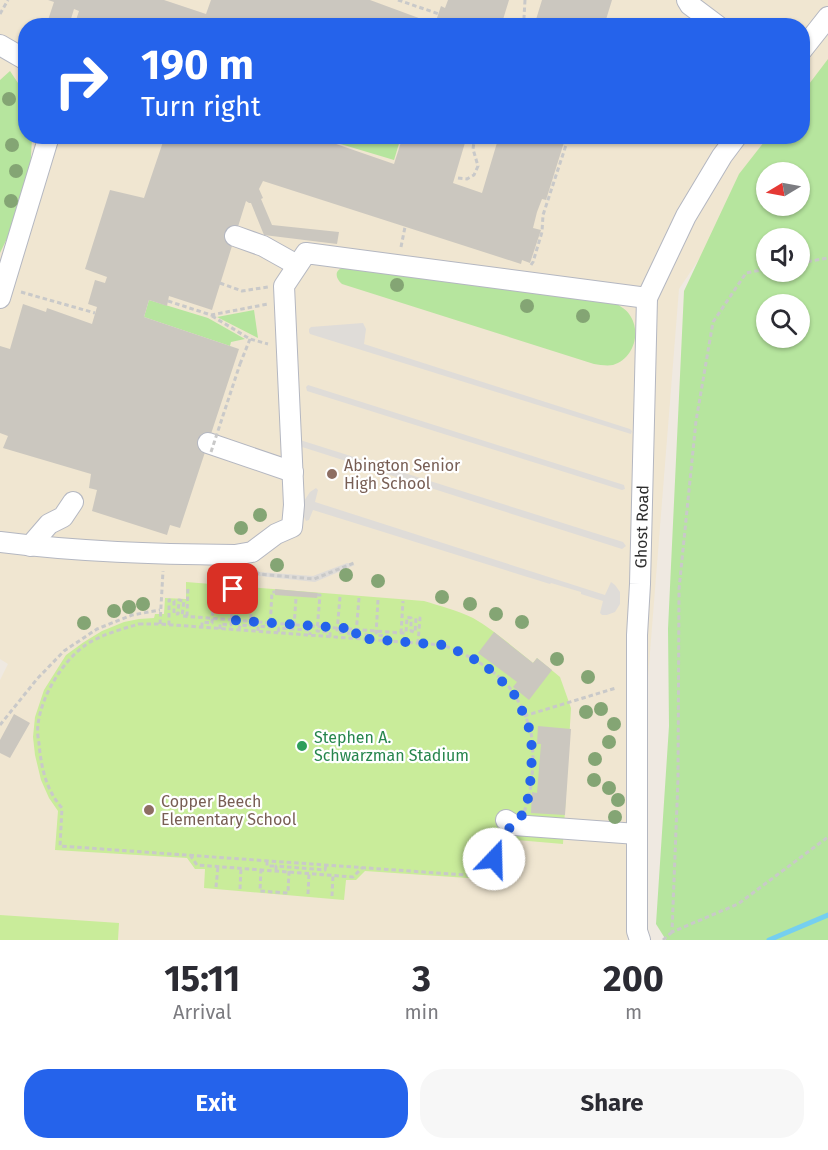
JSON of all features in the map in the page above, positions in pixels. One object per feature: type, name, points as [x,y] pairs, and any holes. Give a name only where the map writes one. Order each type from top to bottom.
[{"type":"street","points":[[687,0],[707,18]]},
{"type":"street","points":[[810,40],[828,16]]},
{"type":"street","points":[[0,45],[18,55]]},
{"type":"street","points":[[0,298],[47,144]]},
{"type":"street","name":"Ghost Road","points":[[640,940],[637,931],[637,635],[647,298],[686,216],[731,144]]},
{"type":"street","points":[[235,236],[263,246],[297,265]]},
{"type":"street","points":[[0,542],[123,553],[235,555],[252,552],[276,534],[292,527],[293,472],[284,286],[306,253],[647,298]]},
{"type":"street","points":[[210,448],[293,472]]},
{"type":"street","points":[[30,546],[49,524],[63,517],[73,502]]},
{"type":"street","points":[[510,823],[637,834]]},
{"type":"path","points":[[0,14],[8,0]]},
{"type":"path","points":[[398,0],[439,14]]},
{"type":"path","points":[[524,18],[525,0]]},
{"type":"path","points":[[458,178],[474,175],[478,166],[474,144]]},
{"type":"path","points":[[530,267],[542,232],[543,215],[566,144]]},
{"type":"path","points":[[401,247],[405,227]]},
{"type":"path","points":[[810,261],[828,258]]},
{"type":"path","points":[[672,932],[678,779],[679,589],[696,421],[713,322],[746,273],[756,271]]},
{"type":"path","points":[[220,283],[242,291],[253,289]]},
{"type":"path","points":[[21,292],[95,314]]},
{"type":"path","points":[[168,301],[211,315],[250,339],[256,340]]},
{"type":"path","points":[[211,315],[254,307]]},
{"type":"path","points":[[210,448],[250,339]]},
{"type":"path","points":[[257,572],[314,579],[354,563]]},
{"type":"path","points":[[160,624],[163,572]]},
{"type":"path","points":[[187,616],[188,586]]},
{"type":"path","points":[[202,627],[202,622],[212,623],[214,587]]},
{"type":"path","points":[[220,629],[220,624],[231,625],[233,589]]},
{"type":"path","points":[[239,630],[240,625],[250,626],[253,590]]},
{"type":"path","points":[[258,631],[258,626],[270,627],[272,592],[275,592]]},
{"type":"path","points":[[317,595],[320,595],[317,631],[330,632],[330,637]]},
{"type":"path","points":[[340,597],[337,632],[349,633],[349,638]]},
{"type":"path","points":[[294,627],[296,598]]},
{"type":"path","points":[[359,598],[356,634],[368,635],[368,639]]},
{"type":"path","points":[[169,625],[169,600],[174,601],[174,614],[178,614],[179,600],[184,601],[182,616],[270,622],[310,630],[310,635]]},
{"type":"path","points":[[378,600],[376,635],[386,636],[385,641]]},
{"type":"path","points":[[401,633],[403,601]]},
{"type":"path","points":[[0,725],[37,679],[64,651],[106,626],[132,615],[160,610]]},
{"type":"path","points":[[278,633],[279,628],[317,626],[406,633],[407,617],[411,618],[411,632],[415,632],[416,618],[420,618],[418,643]]},
{"type":"path","points":[[139,624],[169,625],[443,645],[469,656],[488,668],[517,698],[531,733],[532,745],[527,804],[520,819],[510,823],[495,841],[493,877],[60,846],[62,808],[47,784],[40,758],[37,726],[44,700],[69,661],[87,644],[110,633],[139,624]]},
{"type":"path","points":[[525,716],[616,688]]},
{"type":"path","points":[[663,940],[672,932],[738,904],[828,837]]},
{"type":"path","points":[[190,855],[197,865],[218,867],[325,870],[326,865]]},
{"type":"path","points":[[267,861],[267,866],[289,872],[353,877],[363,868]]},
{"type":"path","points":[[216,887],[218,867]]},
{"type":"path","points":[[240,889],[241,868]]},
{"type":"path","points":[[261,869],[260,891],[288,893],[289,872]]},
{"type":"path","points":[[308,894],[309,873]]},
{"type":"path","points":[[332,896],[333,875]]},
{"type":"shaded area","name":"Abington Senior High School","points":[[0,0],[828,0],[828,66],[810,93],[810,18],[18,18],[18,144],[776,144],[764,162],[756,162],[756,174],[679,289],[627,940],[0,940],[0,680],[8,664],[0,659]]},
{"type":"shaded area","points":[[363,323],[366,329],[364,344],[630,429],[631,434],[309,332],[311,327]]},
{"type":"shaded area","points":[[308,385],[624,485],[625,489],[622,490],[307,391]]},
{"type":"shaded area","points":[[300,440],[623,542],[626,546],[622,549],[299,446]]},
{"type":"shaded area","points":[[316,488],[318,490],[315,502],[605,595],[611,582],[620,592],[620,604],[615,612],[602,615],[600,613],[603,601],[581,594],[581,592],[313,510],[309,520],[306,521],[302,513],[302,504],[310,492]]},
{"type":"shaded area","points":[[347,563],[355,565],[315,582],[259,576],[255,573],[313,576]]},
{"type":"green space","points":[[828,59],[828,940],[666,940],[656,924],[669,726],[668,629],[684,291],[739,174],[763,144],[810,144],[810,83]]},
{"type":"green space","points":[[10,71],[18,83],[18,144],[32,144],[30,173],[15,222],[0,253],[0,80]]},
{"type":"green space","points":[[340,144],[399,144],[394,160]]},
{"type":"green space","points":[[345,267],[617,304],[631,317],[635,338],[630,352],[620,362],[613,365],[594,364],[342,284],[337,274]]},
{"type":"green space","points":[[149,300],[208,318],[245,339],[231,342],[230,346],[144,317]]},
{"type":"green space","points":[[254,310],[258,338],[217,317]]},
{"type":"green space","name":"Stephen A. Schwarzman Stadium","points":[[186,582],[424,601],[473,618],[533,663],[537,658],[560,677],[571,708],[563,844],[504,839],[499,843],[497,880],[365,871],[356,880],[346,880],[344,900],[204,888],[205,869],[195,869],[187,858],[55,850],[58,811],[41,780],[33,737],[35,717],[44,690],[66,655],[102,631],[124,622],[154,618],[155,614],[164,614],[165,598],[186,599]]},
{"type":"green space","points":[[0,915],[119,923],[118,940],[0,940]]},
{"type":"building","points":[[48,0],[164,0],[206,14],[211,0],[370,0],[419,18],[77,18],[79,11],[74,9],[71,18],[49,18],[54,2]]},
{"type":"building","points":[[448,0],[509,0],[503,18],[437,18],[441,6],[445,8]]},
{"type":"building","points":[[542,0],[612,0],[606,18],[536,18]]},
{"type":"building","points":[[162,144],[336,144],[394,164],[400,144],[465,144],[453,183],[482,193],[497,144],[564,144],[546,200],[542,199],[537,212],[533,228],[541,230],[530,263],[522,260],[521,264],[263,181],[259,189],[263,198],[261,199],[272,225],[339,232],[337,244],[264,235],[251,203],[246,201],[212,310],[169,296],[167,306],[149,300],[144,317],[239,349],[180,528],[170,525],[167,535],[92,511],[97,490],[89,488],[91,474],[3,448],[8,436],[0,433],[0,346],[10,349],[23,304],[46,312],[47,308],[92,324],[97,307],[88,304],[95,280],[105,283],[107,277],[85,269],[110,190],[144,198]]},
{"type":"building","points":[[275,589],[318,593],[317,598],[275,595]]},
{"type":"building","points":[[494,632],[533,663],[537,658],[552,670],[529,700],[513,687],[517,682],[478,653]]},
{"type":"building","points":[[14,714],[30,723],[10,758],[0,753],[0,740]]},
{"type":"building","points":[[538,726],[571,729],[565,815],[531,813],[532,792],[537,793],[541,744],[537,744]]},
{"type":"waterway","points":[[769,940],[828,915]]},
{"type":"place","name":"Abington Senior High School","points":[[332,474]]},
{"type":"place","name":"Stephen A. Schwarzman Stadium","points":[[302,746]]},
{"type":"place","name":"Copper Beech Elementary School","points":[[149,810]]},
{"type":"route","points":[[233,589],[231,620],[357,629],[356,634],[368,635],[368,639],[443,645],[469,656],[488,668],[507,686],[517,698],[531,733],[530,786],[527,804],[520,819],[495,841],[494,859]]}]
